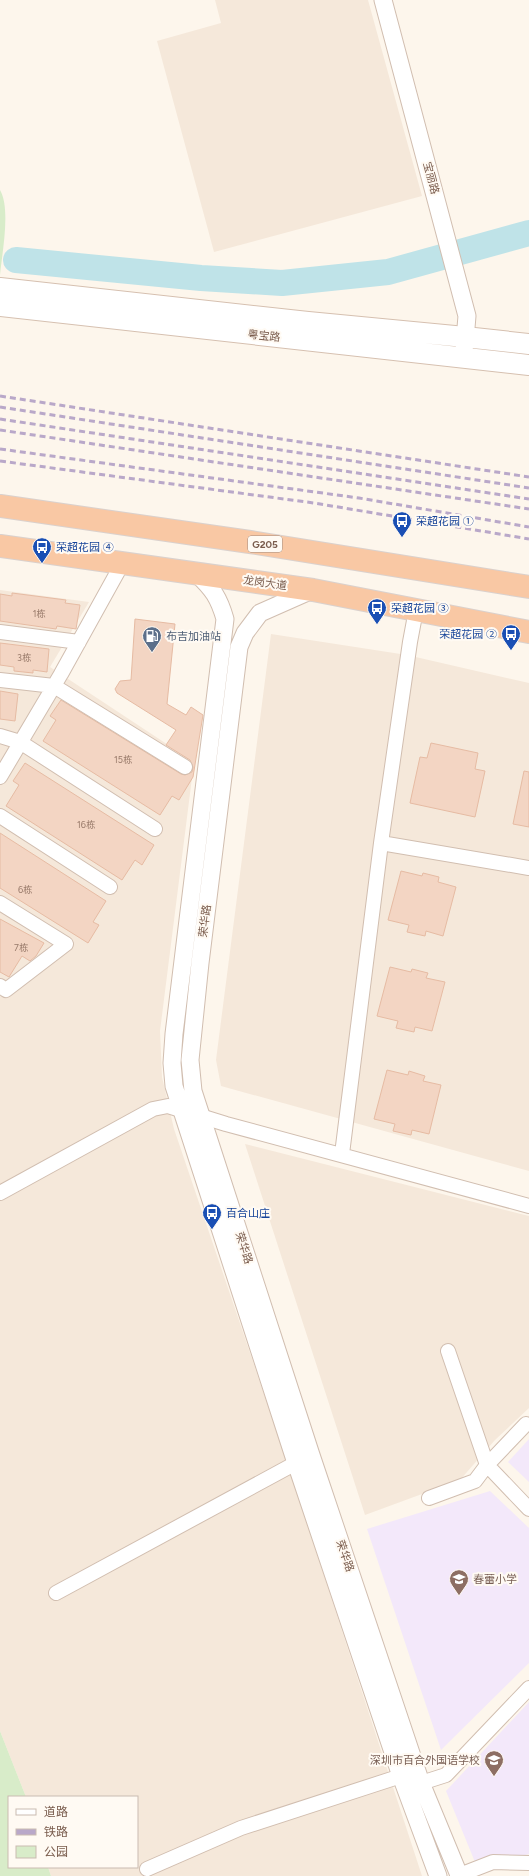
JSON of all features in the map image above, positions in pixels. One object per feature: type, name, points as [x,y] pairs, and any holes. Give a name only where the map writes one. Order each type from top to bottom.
[{"type":"highway","name":"G205","points":[[0,506],[258,543],[529,587]]},
{"type":"highway","name":"龙岗大道","points":[[0,546],[313,590],[529,632]]},
{"type":"main road","name":"粤宝路","points":[[0,288],[308,322],[529,344]]},
{"type":"main road","name":"粤宝路","points":[[0,306],[529,365]]},
{"type":"main road","points":[[497,626],[529,636]]},
{"type":"street","name":"宝丽路","points":[[383,0],[468,316],[463,357]]},
{"type":"street","points":[[0,777],[54,686],[122,564]]},
{"type":"street","name":"荣华路","points":[[197,574],[213,590],[221,605],[225,619],[174,1041],[172,1063],[173,1078],[181,1110],[296,1463],[402,1776],[438,1876]]},
{"type":"street","name":"荣华路","points":[[313,590],[260,613],[245,633],[239,647],[200,963],[190,1060],[193,1090],[311,1456],[421,1783],[458,1875]]},
{"type":"street","points":[[342,1154],[381,843],[416,610]]},
{"type":"street","points":[[0,632],[79,642]]},
{"type":"street","points":[[0,680],[54,686],[185,767]]},
{"type":"street","points":[[0,736],[20,742],[155,829]]},
{"type":"street","points":[[0,816],[110,887]]},
{"type":"street","points":[[381,843],[529,868]]},
{"type":"street","points":[[0,903],[66,944],[6,990],[0,986]]},
{"type":"street","points":[[0,1193],[153,1109],[168,1106],[202,1117],[529,1206]]},
{"type":"street","points":[[448,1351],[487,1465],[529,1509]]},
{"type":"street","points":[[429,1498],[475,1481],[487,1465],[526,1424]]},
{"type":"street","points":[[56,1593],[296,1463]]},
{"type":"street","points":[[421,1783],[446,1775],[529,1688]]},
{"type":"street","points":[[147,1869],[241,1828],[402,1776]]},
{"type":"street","points":[[458,1875],[493,1862],[529,1863]]},
{"type":"shaded area","points":[[215,0],[368,0],[422,196],[214,252],[157,41],[221,23]]},
{"type":"shaded area","points":[[0,590],[89,602],[50,667],[194,762],[160,1031],[162,1077],[174,1129],[285,1456],[422,1876],[51,1876],[48,1868],[138,1868],[138,1796],[26,1796],[0,1731]]},
{"type":"shaded area","points":[[271,634],[407,655],[529,683],[529,1171],[221,1086],[216,1060]]},
{"type":"shaded area","name":"百合山庄","points":[[245,1144],[529,1216],[529,1408],[495,1440],[460,1480],[365,1515]]},
{"type":"shaded area","points":[[529,1439],[529,1482],[508,1462]]},
{"type":"shaded area","name":"春蕾小学","points":[[490,1491],[529,1528],[529,1663],[441,1750],[367,1529]]},
{"type":"shaded area","name":"深圳市百合外国语学校","points":[[529,1702],[529,1854],[477,1867],[446,1791]]},
{"type":"green space","points":[[0,190],[5,208],[5,219],[0,275]]},
{"type":"green space","points":[[0,1731],[26,1796],[8,1796],[8,1868],[48,1868],[51,1876],[0,1876]]},
{"type":"building","points":[[12,593],[66,600],[65,603],[80,605],[76,629],[57,626],[56,629],[0,621],[0,594],[12,596]]},
{"type":"building","points":[[135,619],[175,624],[167,704],[186,715],[191,707],[203,715],[193,777],[179,800],[172,796],[160,815],[43,741],[56,720],[50,716],[61,700],[181,774],[185,775],[192,772],[193,767],[190,760],[166,745],[176,730],[117,693],[115,689],[120,681],[131,680]]},
{"type":"building","points":[[0,643],[49,649],[47,672],[33,670],[33,673],[14,671],[14,667],[0,665]]},
{"type":"building","points":[[0,691],[18,694],[15,721],[0,719]]},
{"type":"building","points":[[431,743],[478,753],[475,769],[485,771],[475,817],[410,803],[420,757],[427,758]]},
{"type":"building","points":[[25,763],[154,845],[142,865],[135,860],[122,880],[6,806],[19,785],[13,781]]},
{"type":"building","points":[[524,771],[529,772],[529,827],[513,824]]},
{"type":"building","points":[[0,833],[106,901],[93,922],[99,925],[88,943],[0,888]]},
{"type":"building","points":[[401,871],[422,876],[423,873],[439,877],[438,882],[456,887],[443,936],[426,931],[425,936],[407,932],[409,925],[388,920]]},
{"type":"building","points":[[0,919],[44,943],[36,956],[30,961],[22,956],[9,977],[0,972]]},
{"type":"building","points":[[390,967],[411,972],[412,969],[428,973],[426,978],[445,982],[432,1031],[415,1027],[414,1032],[396,1028],[398,1021],[377,1016]]},
{"type":"building","points":[[387,1070],[408,1075],[409,1071],[425,1076],[423,1081],[441,1085],[429,1134],[412,1130],[411,1135],[393,1131],[395,1124],[374,1119]]},
{"type":"waterway","points":[[16,260],[201,278],[282,283],[388,272],[529,233]]},
{"type":"railway","points":[[0,396],[529,477]]},
{"type":"railway","points":[[0,407],[529,488]]},
{"type":"railway","points":[[0,419],[529,499]]},
{"type":"railway","points":[[0,430],[529,509]]},
{"type":"railway","points":[[0,449],[359,498],[529,527]]},
{"type":"railway","points":[[0,461],[314,503],[529,539]]},
{"type":"place","name":"荣超花园 ①","points":[[402,538]]},
{"type":"place","name":"荣超花园 ④","points":[[42,564]]},
{"type":"place","name":"荣超花园 ③","points":[[377,625]]},
{"type":"place","name":"荣超花园 ②","points":[[511,651]]},
{"type":"place","name":"布吉加油站","points":[[152,653]]},
{"type":"place","name":"百合山庄","points":[[212,1230]]},
{"type":"place","name":"春蕾小学","points":[[459,1596]]},
{"type":"place","name":"深圳市百合外国语学校","points":[[494,1777]]}]
